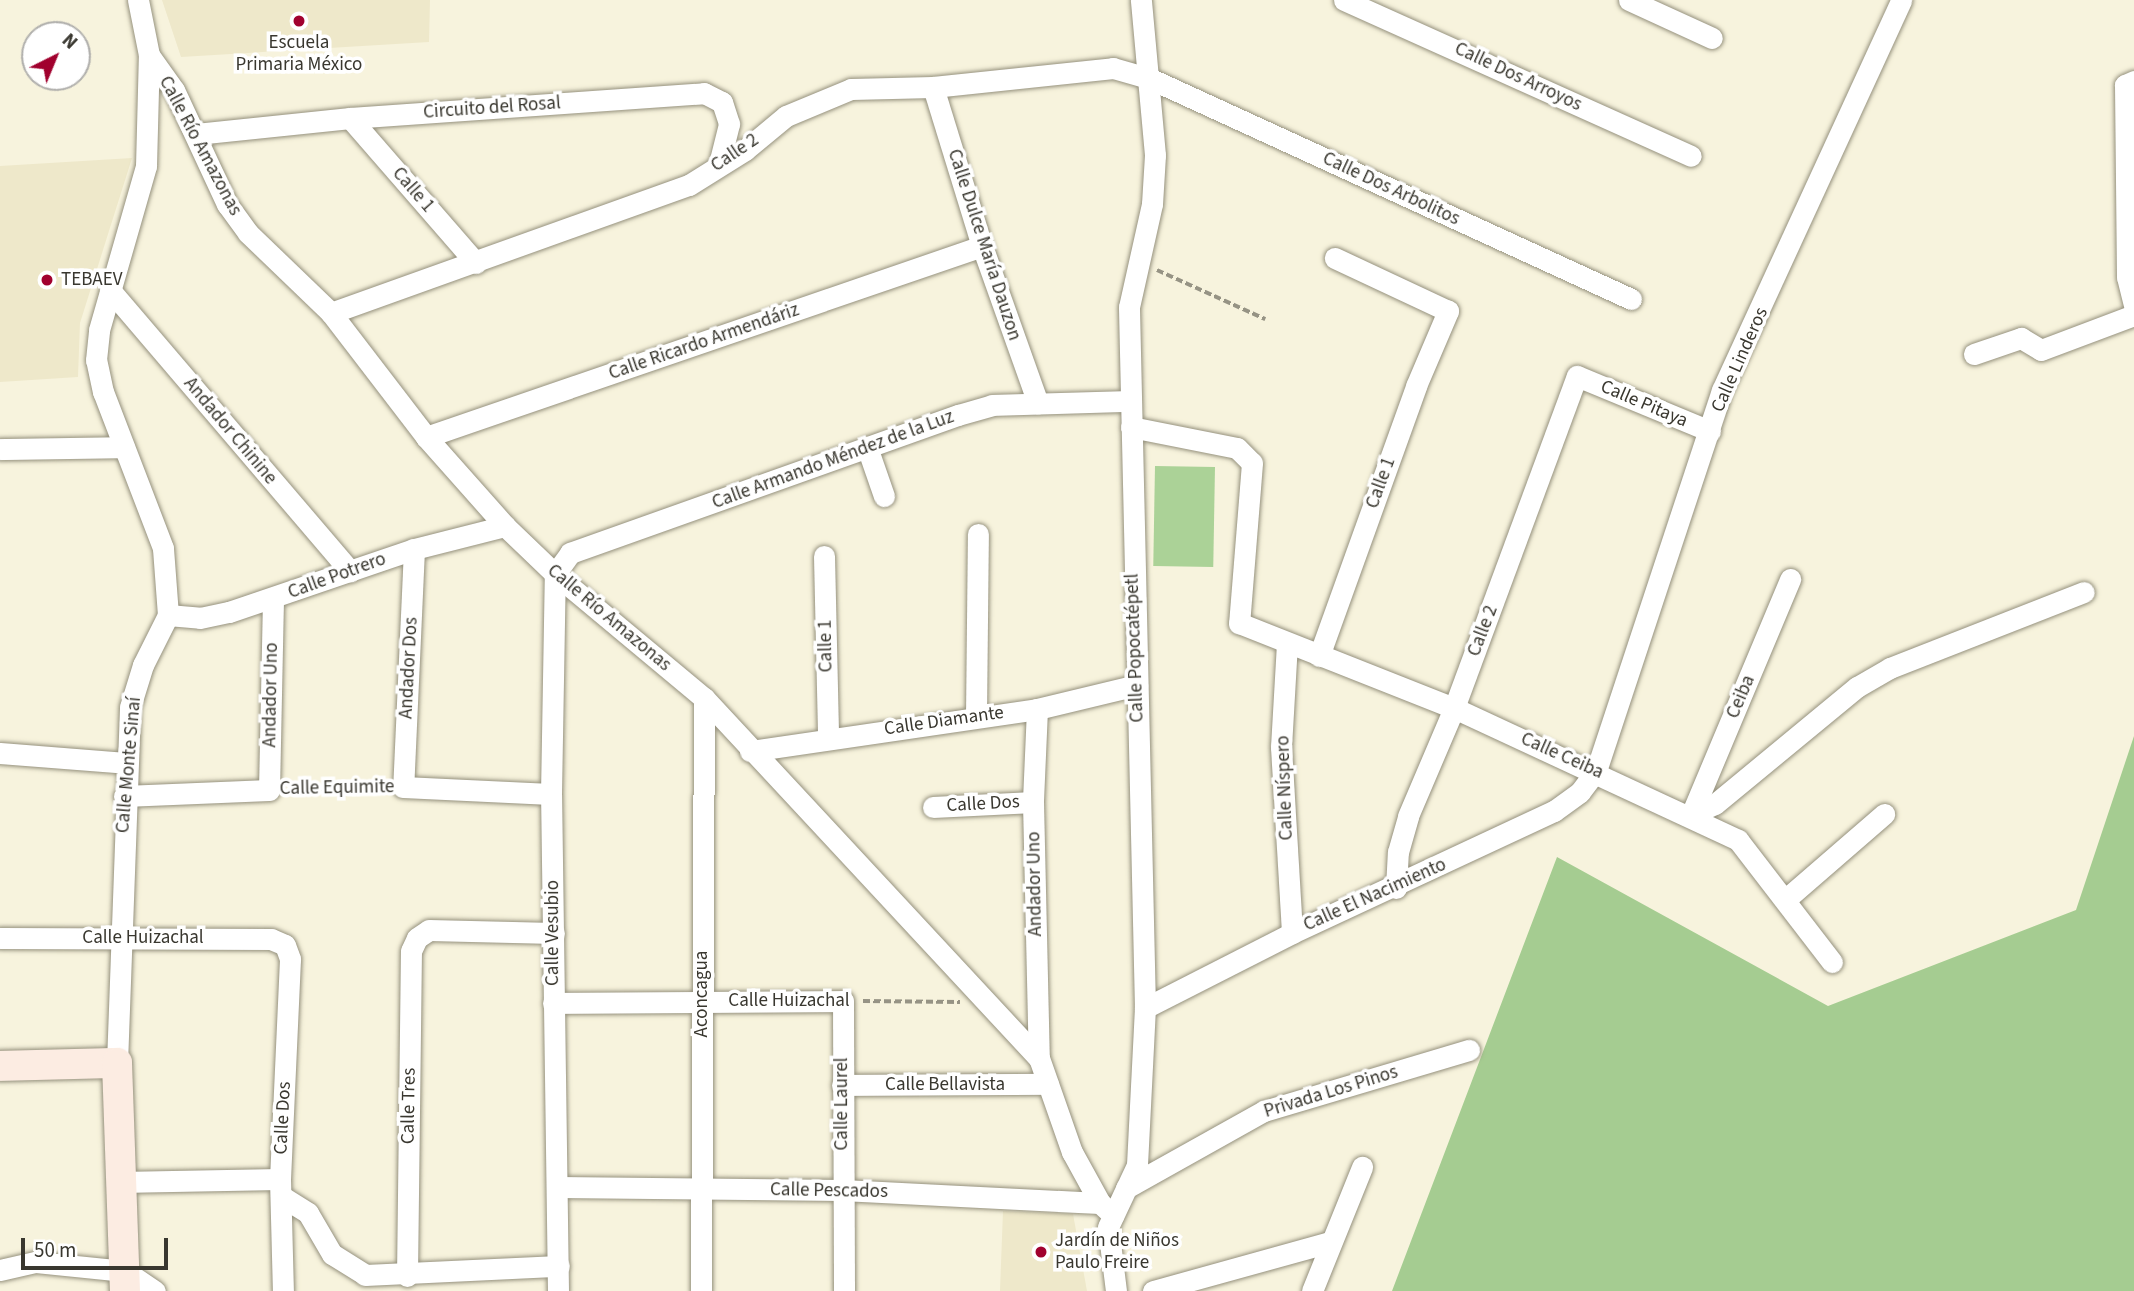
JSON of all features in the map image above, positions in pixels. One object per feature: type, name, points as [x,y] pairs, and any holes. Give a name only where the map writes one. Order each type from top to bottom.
[{"type":"main road","points":[[0,1066],[117,1063]]},
{"type":"main road","name":"Calle Monte Sinaí","points":[[117,1063],[119,1182],[125,1281]]},
{"type":"street","name":"Calle Río Amazonas","points":[[138,0],[149,55],[196,134],[227,204],[248,233],[331,313],[426,437],[505,526],[555,574],[704,698],[982,1002],[1039,1058],[1072,1152],[1106,1209]]},
{"type":"street","name":"Calle Popocatépetl","points":[[1116,1291],[1106,1209],[1126,1188],[1140,1142],[1145,1008],[1129,401],[1129,307],[1152,204],[1151,79],[1141,0]]},
{"type":"street","name":"Calle Dos Arroyos","points":[[1344,0],[1691,156]]},
{"type":"street","points":[[1629,0],[1712,38]]},
{"type":"street","name":"Calle Linderos","points":[[1596,771],[1722,390],[1901,0]]},
{"type":"street","points":[[149,55],[146,166],[99,330],[96,360],[103,392],[163,548],[168,615]]},
{"type":"street","name":"Calle 2","points":[[331,313],[689,185],[786,116],[818,100],[851,89],[933,87],[1113,68],[1151,79]]},
{"type":"street","name":"Calle Dos Arbolitos","points":[[1151,79],[1631,299]]},
{"type":"street","points":[[2129,83],[2131,213],[2127,277],[2134,305]]},
{"type":"street","name":"Calle Dulce María Dauzon","points":[[933,87],[982,246],[1038,403]]},
{"type":"street","name":"Circuito del Rosal","points":[[196,134],[350,118],[704,93],[722,102],[729,124],[719,164]]},
{"type":"street","name":"Calle 1","points":[[350,118],[476,263]]},
{"type":"street","name":"Calle Ricardo Armendáriz","points":[[426,437],[982,246]]},
{"type":"street","name":"Calle 1","points":[[1319,656],[1448,311],[1335,258]]},
{"type":"street","name":"Andador Chinine","points":[[110,290],[351,571]]},
{"type":"street","points":[[1974,354],[2021,338],[2041,350],[2134,315]]},
{"type":"street","name":"Calle 2","points":[[1396,888],[1398,852],[1408,816],[1454,708],[1577,376]]},
{"type":"street","name":"Calle Pitaya","points":[[1577,376],[1710,432]]},
{"type":"street","name":"Calle Armando Méndez de la Luz","points":[[555,574],[570,553],[992,405],[1129,401]]},
{"type":"street","name":"Calle Ceiba","points":[[1131,427],[1237,448],[1252,463],[1239,623],[1454,708],[1691,815],[1738,840],[1832,962]]},
{"type":"street","points":[[0,449],[124,447]]},
{"type":"street","points":[[867,447],[884,496]]},
{"type":"street","name":"Calle Potrero","points":[[168,615],[200,618],[273,600],[414,549],[505,526]]},
{"type":"street","points":[[976,716],[978,534]]},
{"type":"street","name":"Andador Dos","points":[[403,787],[414,549]]},
{"type":"street","name":"Calle 1","points":[[824,556],[828,737]]},
{"type":"street","name":"Calle Vesubio","points":[[555,574],[551,794],[558,1291]]},
{"type":"street","name":"Ceiba","points":[[1691,815],[1790,579]]},
{"type":"street","points":[[1691,815],[1715,804],[1857,687],[1890,668],[2084,592]]},
{"type":"street","name":"Andador Uno","points":[[269,790],[273,600]]},
{"type":"street","name":"Calle Monte Sinaí","points":[[117,1063],[118,937],[130,707],[143,665],[168,615]]},
{"type":"street","name":"Calle Níspero","points":[[1287,643],[1281,747],[1292,933]]},
{"type":"street","name":"Calle Diamante","points":[[750,751],[828,737],[1037,709],[1136,684]]},
{"type":"street","name":"Aconcagua","points":[[701,1291],[704,698]]},
{"type":"street","name":"Andador Uno","points":[[1037,709],[1034,802],[1039,1058]]},
{"type":"street","points":[[0,753],[126,763]]},
{"type":"street","name":"Calle El Nacimiento","points":[[1145,1008],[1292,933],[1396,888],[1554,811],[1580,792],[1596,771]]},
{"type":"street","name":"Calle Equimite","points":[[403,787],[551,794]]},
{"type":"street","name":"Calle Equimite","points":[[124,796],[269,790]]},
{"type":"street","name":"Calle Dos","points":[[933,807],[1034,802]]},
{"type":"street","points":[[1786,899],[1884,814]]},
{"type":"street","name":"Calle Tres","points":[[407,1276],[411,951],[417,938],[429,930],[554,933]]},
{"type":"street","name":"Calle Huizachal","points":[[0,938],[271,939],[285,945]]},
{"type":"street","name":"Calle Dos","points":[[283,1291],[280,1188],[290,959],[285,945]]},
{"type":"street","name":"Calle Huizachal","points":[[553,1003],[843,1001]]},
{"type":"street","name":"Calle Laurel","points":[[843,1001],[844,1291]]},
{"type":"street","name":"Privada Los Pinos","points":[[1126,1188],[1264,1111],[1469,1050]]},
{"type":"street","name":"Calle Bellavista","points":[[842,1085],[1048,1084]]},
{"type":"street","points":[[1312,1291],[1362,1167]]},
{"type":"street","points":[[119,1182],[280,1188],[308,1213],[332,1254],[346,1267],[365,1275],[407,1276],[559,1266]]},
{"type":"street","name":"Calle Pescados","points":[[558,1186],[842,1190],[1106,1209]]},
{"type":"street","points":[[1153,1291],[1330,1242]]},
{"type":"street","points":[[0,1270],[36,1262],[125,1281],[155,1291]]},
{"type":"path","points":[[1139,262],[1265,319]]},
{"type":"path","name":"Calle Equimite","points":[[269,790],[403,787]]},
{"type":"path","name":"Calle Huizachal","points":[[843,1001],[982,1002]]},
{"type":"shaded area","name":"Escuela Primaria México","points":[[162,0],[430,0],[429,42],[181,57]]},
{"type":"shaded area","name":"TEBAEV","points":[[132,158],[80,323],[78,377],[0,382],[0,166]]},
{"type":"shaded area","name":"Jardín de Niños Paulo Freire","points":[[1003,1211],[1073,1214],[1087,1291],[1000,1291]]},
{"type":"green space","points":[[1155,466],[1215,467],[1213,567],[1153,566]]},
{"type":"green space","points":[[2134,736],[2134,1291],[1392,1291],[1557,857],[1828,1006],[2076,910]]},
{"type":"place","name":"Escuela Primaria México","points":[[299,21]]},
{"type":"place","name":"TEBAEV","points":[[47,280]]},
{"type":"place","name":"Jardín de Niños Paulo Freire","points":[[1041,1252]]}]
